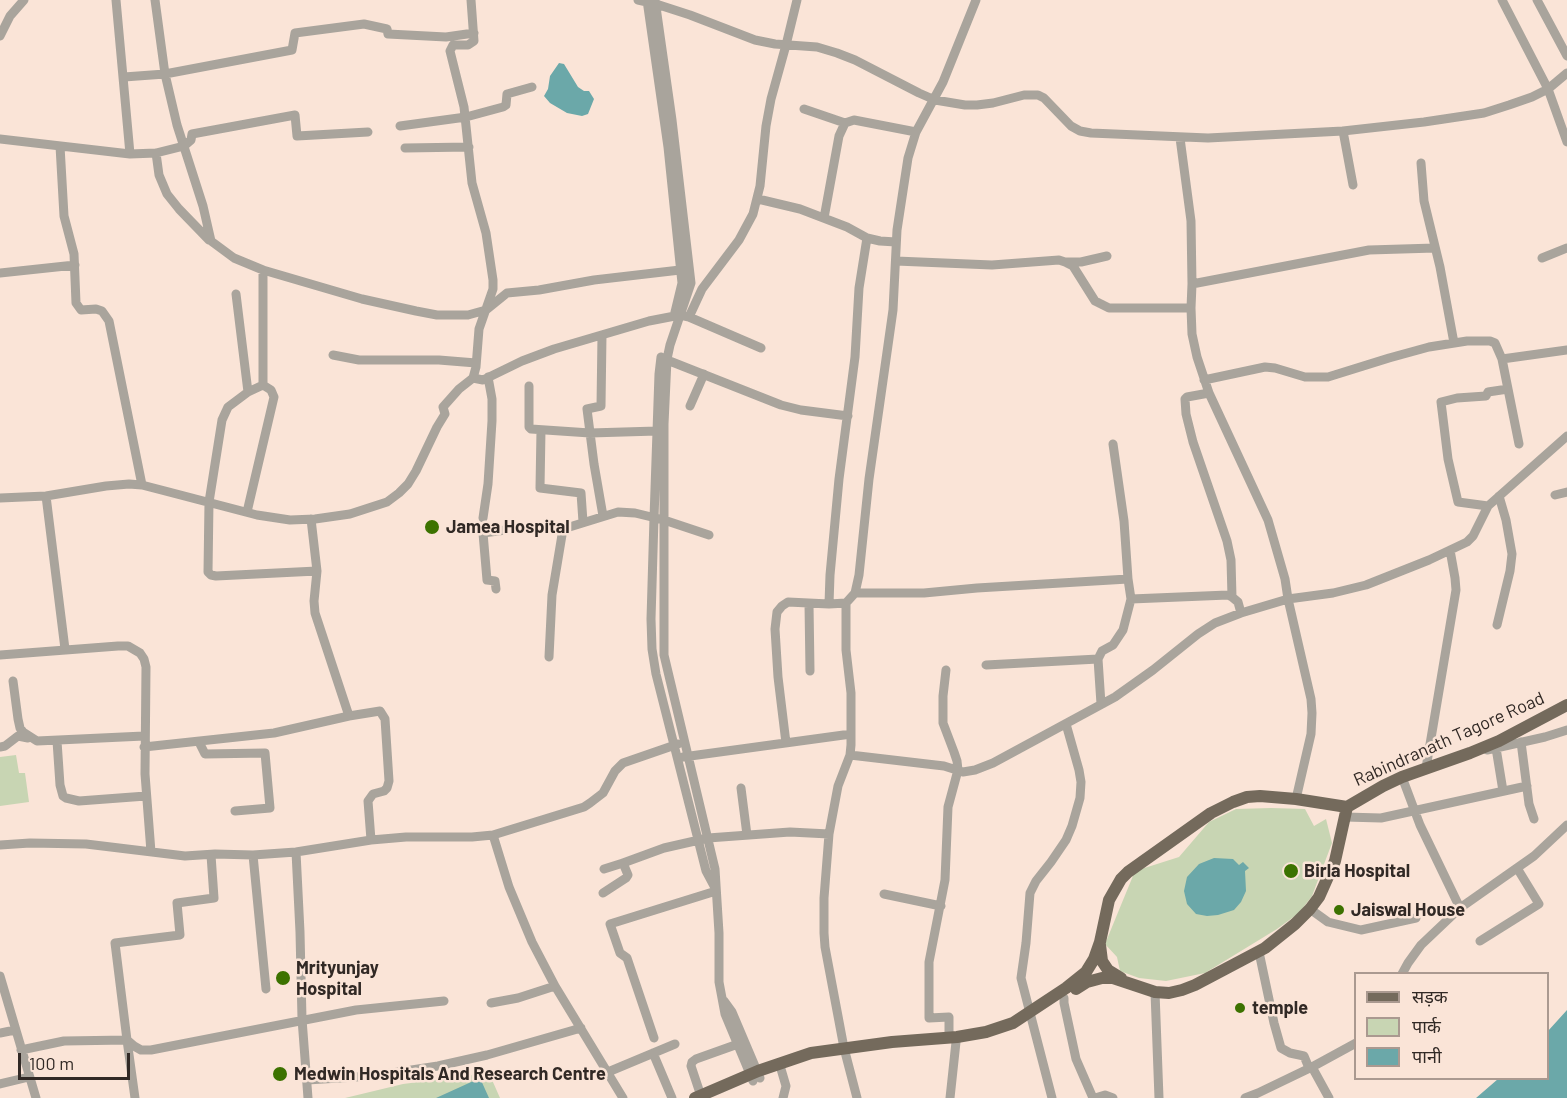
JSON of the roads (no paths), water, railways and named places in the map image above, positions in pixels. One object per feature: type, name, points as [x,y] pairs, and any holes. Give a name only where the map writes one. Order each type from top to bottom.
[{"type":"main road","name":"Rabindranath Tagore Road","points":[[755,1076],[845,1051],[892,1042],[952,1040],[986,1032],[1032,1016],[1064,998],[1086,982],[1102,978],[1113,978],[1155,992],[1169,993],[1182,990],[1259,952],[1310,909],[1319,897],[1335,861],[1346,812],[1368,794],[1402,777],[1499,741],[1567,705]]},
{"type":"main road","name":"Rabindranath Tagore Road","points":[[1032,1016],[1086,972],[1100,942],[1109,900],[1121,879],[1211,813],[1233,802],[1260,795],[1296,799],[1346,812]]},
{"type":"main road","points":[[1100,942],[1102,961],[1108,970],[1127,982]]},
{"type":"main road","name":"Rabindranath Tagore Road","points":[[703,1097],[811,1053],[845,1051]]},
{"type":"street","points":[[0,36],[10,16],[24,0]]},
{"type":"street","points":[[116,0],[130,154]]},
{"type":"street","points":[[155,0],[165,74],[211,241]]},
{"type":"street","points":[[0,498],[46,496],[129,484],[142,485],[247,512],[290,520],[350,514],[387,502],[408,484],[445,414],[444,407],[447,402],[473,378],[479,329],[493,289],[486,233],[474,193],[466,117],[450,51],[453,45],[472,44],[474,41],[471,0]]},
{"type":"street","points":[[681,316],[739,240],[753,214],[758,199],[767,115],[797,0]]},
{"type":"street","points":[[857,1098],[845,1051],[824,933],[829,834],[838,786],[850,755],[851,693],[846,650],[846,603],[855,593],[860,575],[869,479],[891,321],[896,242],[909,158],[916,132],[935,100],[976,0]]},
{"type":"street","points":[[1502,0],[1548,89],[1565,128],[1567,142]]},
{"type":"street","points":[[1537,0],[1567,56]]},
{"type":"street","points":[[649,1],[755,40],[817,48],[837,53],[935,100],[977,105],[1024,95],[1038,95],[1044,98],[1071,126],[1091,133],[1179,138],[1248,137],[1343,131],[1424,122],[1484,113],[1532,97],[1548,89],[1567,73]]},
{"type":"street","points":[[649,1],[668,147],[682,283],[681,316]]},
{"type":"street","points":[[649,1],[664,57],[690,271],[690,290],[659,374],[651,636],[656,674],[678,758],[703,839],[715,869],[719,982],[725,1014],[755,1076]]},
{"type":"street","points":[[124,77],[165,74],[292,50],[295,33],[364,24],[387,29],[388,34],[446,37],[474,33]]},
{"type":"street","points":[[400,126],[466,117],[505,106],[507,94],[532,87]]},
{"type":"street","points":[[804,109],[845,123],[854,120],[916,132]]},
{"type":"street","points":[[0,139],[130,154],[156,153],[184,146],[191,140],[192,134],[295,115],[297,136],[368,132]]},
{"type":"street","points":[[824,218],[839,136],[845,123]]},
{"type":"street","points":[[1343,131],[1353,185]]},
{"type":"street","points":[[1179,138],[1191,221],[1192,334],[1197,357],[1209,393],[1268,520],[1283,570],[1308,681],[1312,713],[1311,734],[1296,799]]},
{"type":"street","points":[[60,146],[64,216],[74,254],[75,298],[78,308],[84,311],[96,309],[106,314],[111,327],[142,485]]},
{"type":"street","points":[[405,148],[469,147]]},
{"type":"street","points":[[156,153],[159,175],[166,194],[211,241],[234,258],[263,270],[362,299],[436,315],[468,315],[486,310],[507,293],[680,270]]},
{"type":"street","points":[[1421,163],[1424,201],[1454,343]]},
{"type":"street","points":[[758,199],[800,209],[847,227],[867,238],[896,242]]},
{"type":"street","points":[[829,604],[832,546],[856,345],[858,294],[867,238]]},
{"type":"street","points":[[1192,284],[1374,249],[1435,248]]},
{"type":"street","points":[[1542,258],[1567,248]]},
{"type":"street","points":[[1065,262],[1081,262],[1107,256]]},
{"type":"street","points":[[896,261],[992,265],[1059,260],[1073,266],[1095,301],[1109,308],[1191,308]]},
{"type":"street","points":[[0,273],[75,265]]},
{"type":"street","points":[[263,270],[263,385]]},
{"type":"street","points":[[236,294],[248,392]]},
{"type":"street","points":[[473,378],[483,380],[522,361],[554,349],[681,316],[761,348]]},
{"type":"street","points":[[602,335],[601,406],[587,409],[603,516]]},
{"type":"street","points":[[1204,380],[1265,367],[1317,378],[1328,377],[1429,347],[1490,341],[1495,343],[1502,359],[1519,444]]},
{"type":"street","points":[[1502,359],[1567,350]]},
{"type":"street","points":[[333,355],[359,360],[439,360],[476,363]]},
{"type":"street","points":[[664,358],[782,405],[801,410],[848,416]]},
{"type":"street","points":[[664,358],[664,655],[686,742],[703,839]]},
{"type":"street","points":[[690,406],[704,374]]},
{"type":"street","points":[[483,518],[488,484],[492,421],[492,399],[488,377]]},
{"type":"street","points":[[263,385],[248,392],[228,407],[222,420],[208,502],[207,569],[211,575],[317,571]]},
{"type":"street","points":[[247,512],[274,398],[270,390],[263,385]]},
{"type":"street","points":[[529,386],[529,427],[531,429],[590,433],[657,431]]},
{"type":"street","points":[[1488,506],[1458,502],[1448,459],[1441,402],[1457,398],[1486,396],[1488,392],[1508,389]]},
{"type":"street","points":[[1209,393],[1187,397],[1185,399],[1186,414],[1193,442],[1227,542],[1231,560],[1232,597]]},
{"type":"street","points":[[541,430],[540,488],[580,493],[583,522]]},
{"type":"street","points":[[850,755],[944,766],[969,772],[987,765],[1066,724],[1135,683],[1215,623],[1288,599],[1333,593],[1366,585],[1467,542],[1473,536],[1488,506],[1567,436]]},
{"type":"street","points":[[1101,704],[1098,659],[1102,651],[1113,645],[1123,630],[1131,599],[1124,521],[1113,444]]},
{"type":"street","points":[[1555,495],[1567,492]]},
{"type":"street","points":[[46,496],[65,650]]},
{"type":"street","points":[[1497,625],[1512,554],[1499,496]]},
{"type":"street","points":[[496,589],[495,581],[487,580],[483,533],[513,529],[563,528],[618,512],[635,513],[664,520],[708,535]]},
{"type":"street","points":[[311,519],[317,571],[315,613],[349,716]]},
{"type":"street","points":[[549,657],[552,595],[563,528]]},
{"type":"street","points":[[1426,768],[1456,590],[1450,550]]},
{"type":"street","points":[[855,593],[924,593],[1128,579]]},
{"type":"street","points":[[1131,599],[1220,595],[1232,597],[1238,602],[1241,613]]},
{"type":"street","points":[[786,743],[778,677],[775,629],[777,612],[788,602],[846,603]]},
{"type":"street","points":[[809,604],[810,672]]},
{"type":"street","points":[[0,655],[128,646],[140,653],[146,667],[144,747],[151,852]]},
{"type":"street","points":[[986,665],[1098,659]]},
{"type":"street","points":[[946,670],[942,696],[943,723],[958,770],[948,807],[945,880],[929,962],[929,1018],[949,1017],[952,1040],[950,1098]]},
{"type":"street","points":[[13,681],[18,723],[23,732],[36,741],[144,736]]},
{"type":"street","points":[[144,747],[274,733],[380,711],[384,719],[389,781],[384,791],[373,794],[368,801],[371,840]]},
{"type":"street","points":[[1052,1098],[1021,978],[1030,893],[1036,880],[1066,840],[1080,798],[1079,770],[1066,724]]},
{"type":"street","points":[[1470,753],[1567,730]]},
{"type":"street","points":[[678,758],[851,734]]},
{"type":"street","points":[[0,747],[18,736],[30,738]]},
{"type":"street","points":[[57,741],[60,785],[63,796],[66,798],[80,801],[146,796]]},
{"type":"street","points":[[199,742],[205,754],[265,753],[270,808],[235,811]]},
{"type":"street","points":[[0,845],[86,844],[185,856],[253,855],[296,852],[406,837],[493,835],[584,807],[603,793],[615,771],[623,763],[686,742]]},
{"type":"street","points":[[1521,742],[1529,804],[1534,819]]},
{"type":"street","points":[[1496,748],[1503,791]]},
{"type":"street","points":[[1402,777],[1420,825],[1461,908]]},
{"type":"street","points":[[1346,812],[1381,818],[1527,786]]},
{"type":"street","points":[[741,788],[747,835]]},
{"type":"street","points":[[1403,972],[1420,945],[1461,908],[1547,845],[1567,825]]},
{"type":"street","points":[[604,868],[664,848],[703,839],[802,831],[829,834]]},
{"type":"street","points":[[493,835],[515,906],[532,942],[555,986],[623,1098]]},
{"type":"street","points":[[296,852],[302,1020],[308,1098]]},
{"type":"street","points":[[135,1098],[115,943],[180,935],[177,903],[214,898],[211,855]]},
{"type":"street","points":[[253,855],[266,989]]},
{"type":"street","points":[[603,893],[628,875],[623,863]]},
{"type":"street","points":[[1480,941],[1539,904],[1517,868]]},
{"type":"street","points":[[654,1038],[627,958],[620,953],[610,924],[716,891]]},
{"type":"street","points":[[884,894],[941,906]]},
{"type":"street","points":[[1310,909],[1328,922],[1361,930],[1416,918]]},
{"type":"street","points":[[1259,952],[1281,1048],[1304,1056],[1329,1098]]},
{"type":"street","points":[[0,976],[36,1098]]},
{"type":"street","points":[[491,1003],[518,998],[555,986]]},
{"type":"street","points":[[1155,992],[1158,1098]]},
{"type":"street","points":[[1064,998],[1076,1059],[1094,1098],[1105,1095],[1113,1098]]},
{"type":"street","points":[[722,999],[732,1012],[755,1076]]},
{"type":"street","points":[[21,1050],[64,1041],[127,1040],[141,1050],[151,1050],[356,1010],[444,1001]]},
{"type":"street","points":[[307,1080],[372,1076],[448,1064],[581,1028]]},
{"type":"street","points":[[0,1033],[15,1030]]},
{"type":"street","points":[[608,1072],[675,1044]]},
{"type":"street","points":[[703,1097],[691,1066],[692,1062],[738,1044]]},
{"type":"street","points":[[1245,1098],[1354,1044]]},
{"type":"street","points":[[653,1053],[672,1098]]},
{"type":"street","points":[[781,1069],[786,1086],[783,1098]]},
{"type":"street","points":[[0,1084],[29,1077]]},
{"type":"water","points":[[559,63],[564,64],[578,87],[589,91],[594,99],[588,114],[582,116],[567,113],[550,103],[544,96],[548,89],[550,76]]},
{"type":"water","points":[[1214,858],[1233,859],[1239,865],[1243,862],[1249,868],[1245,871],[1246,891],[1234,910],[1218,915],[1196,914],[1187,904],[1184,891],[1187,877],[1199,864]]},
{"type":"water","points":[[1567,1010],[1567,1098],[1476,1098],[1497,1080],[1549,1080],[1549,1030]]},
{"type":"water","points":[[480,1078],[489,1098],[436,1098]]},
{"type":"place","name":"Jamea Hospital","points":[[432,527]]},
{"type":"place","name":"Birla Hospital","points":[[1291,871]]},
{"type":"place","name":"Jaiswal House","points":[[1339,910]]},
{"type":"place","name":"Mrityunjay Hospital","points":[[283,978]]},
{"type":"place","name":"temple","points":[[1240,1008]]},
{"type":"place","name":"Medwin Hospitals And Research Centre","points":[[280,1074]]}]
